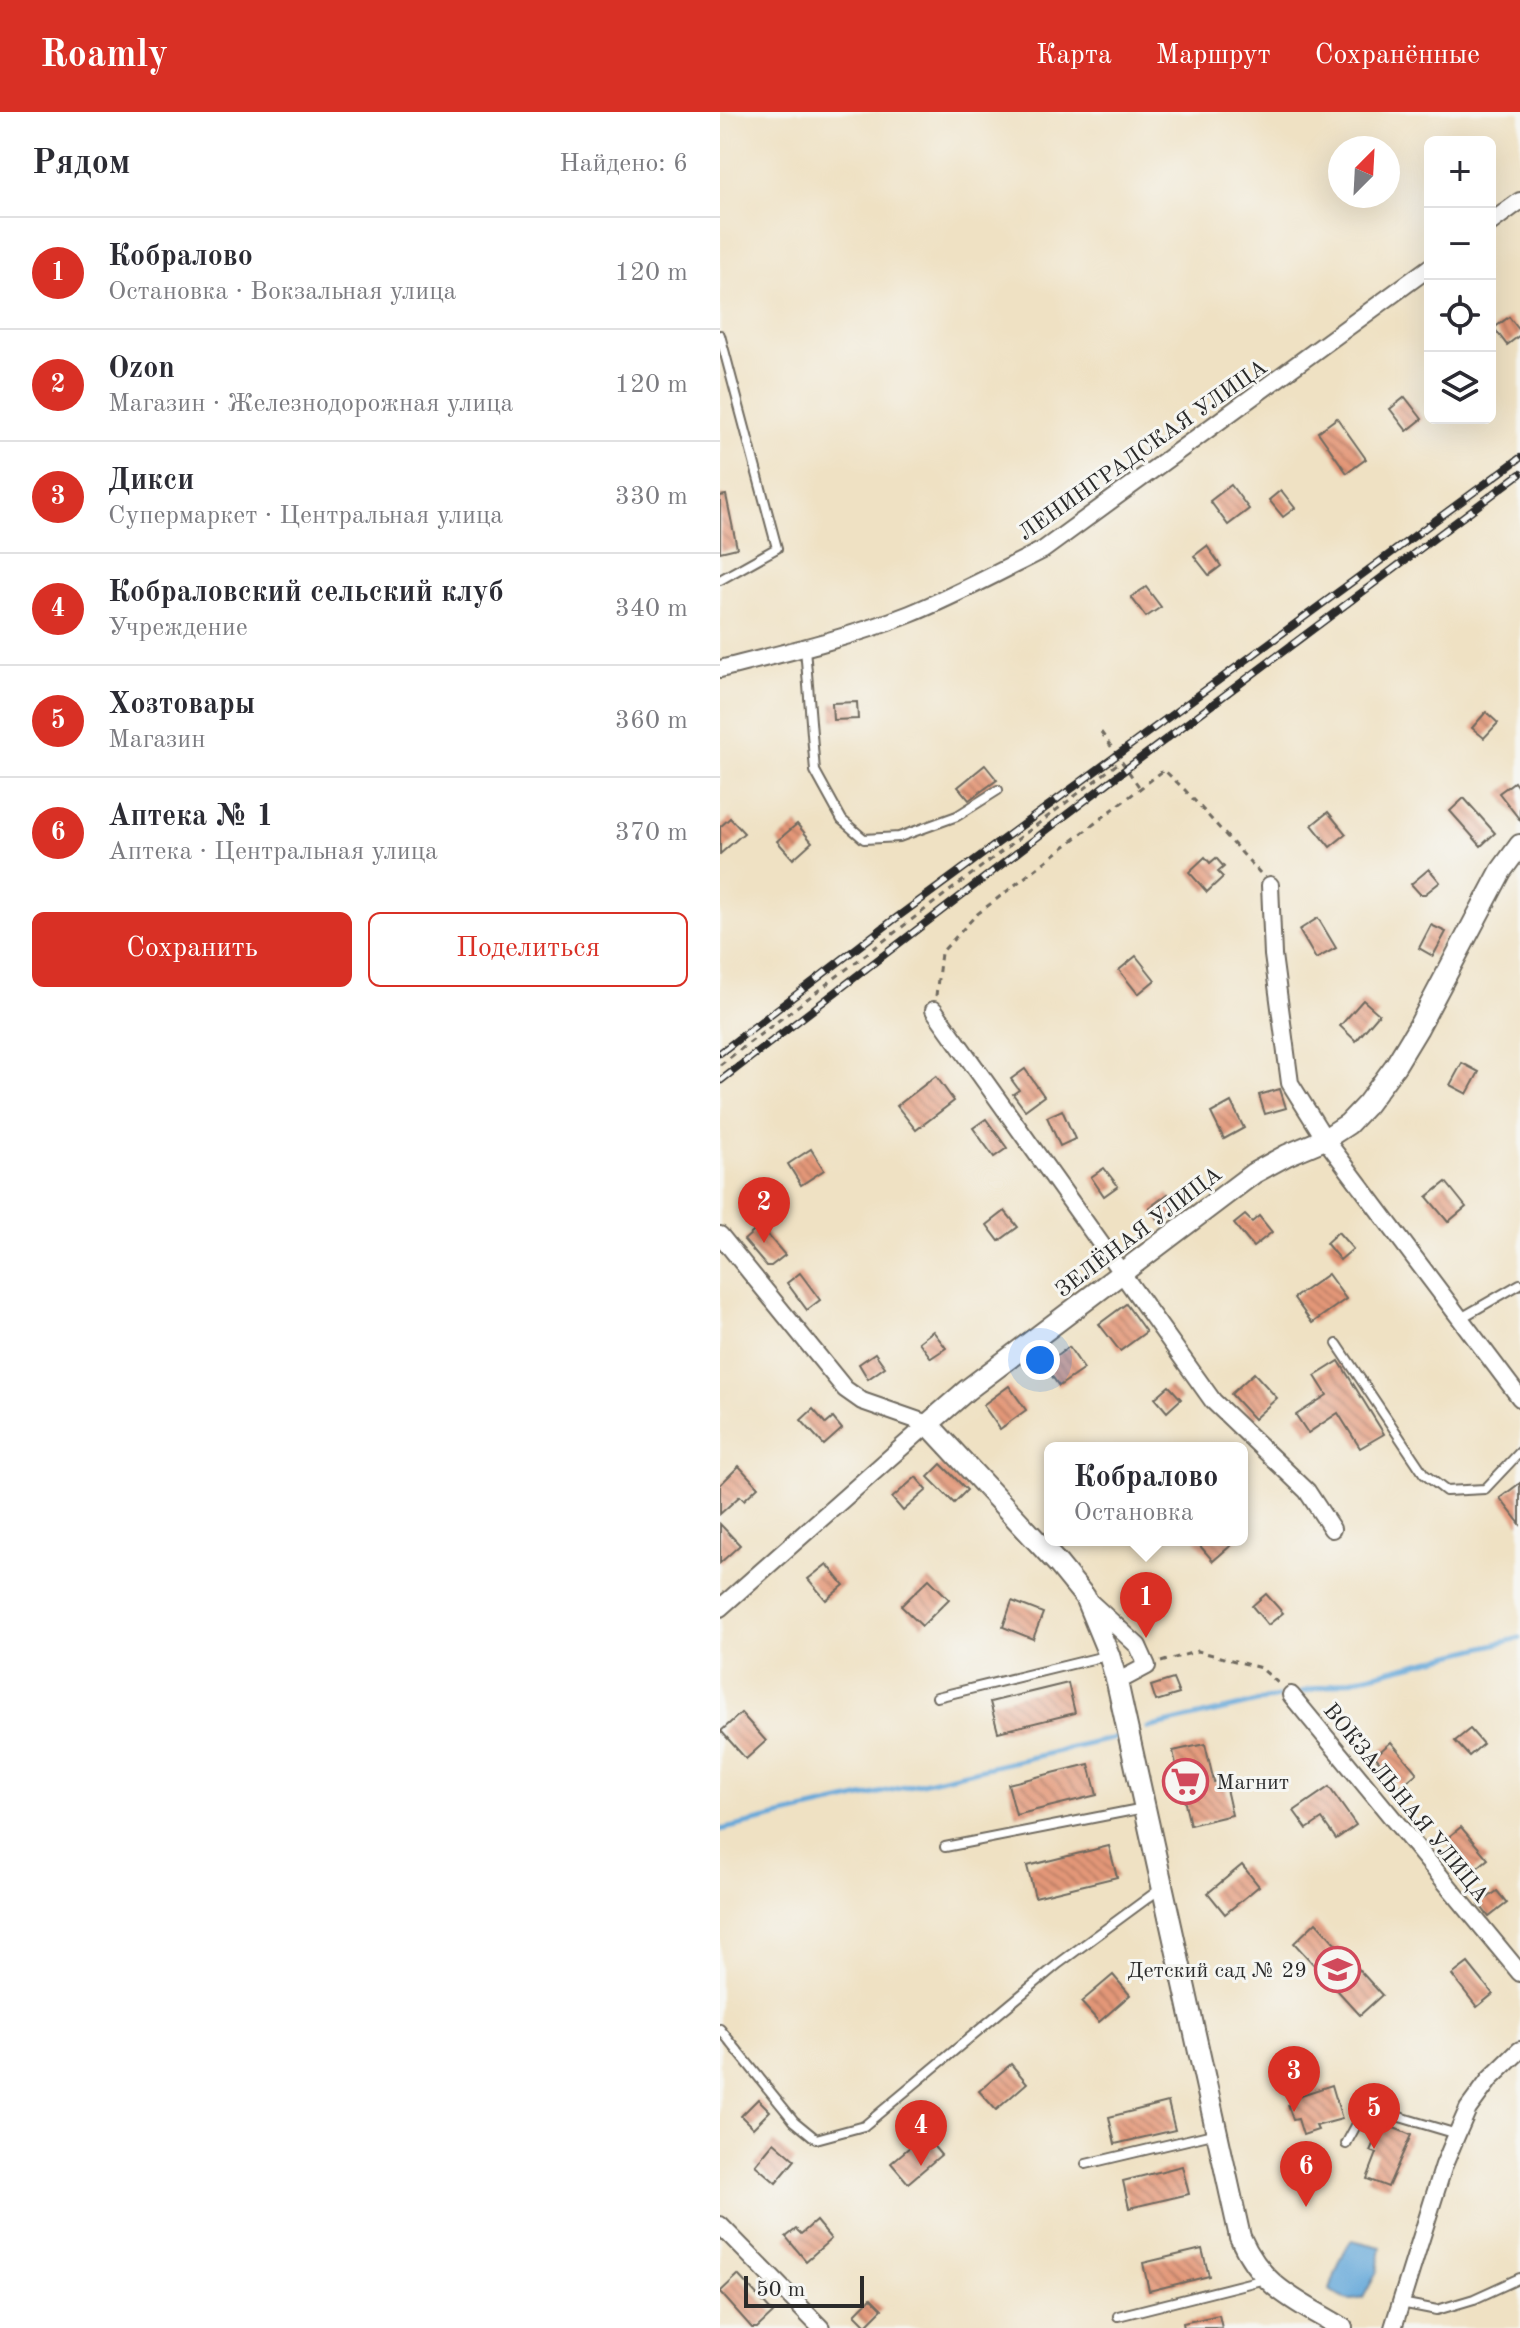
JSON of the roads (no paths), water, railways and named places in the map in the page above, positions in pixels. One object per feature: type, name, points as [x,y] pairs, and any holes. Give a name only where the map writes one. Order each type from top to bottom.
[{"type":"street","points":[[1496,219],[1520,201]]},
{"type":"street","name":"ЛЕНИНГРАДСКАЯ УЛИЦА","points":[[720,669],[805,648],[909,614],[1043,550],[1424,271]]},
{"type":"street","name":"ЗЕЛЁНАЯ УЛИЦА","points":[[720,1608],[967,1390],[1254,1173],[1325,1139],[1348,1124],[1395,1066],[1501,871],[1520,845]]},
{"type":"street","points":[[1270,885],[1273,955],[1290,1083],[1325,1139],[1520,1398]]},
{"type":"street","points":[[934,1010],[1213,1401],[1307,1491],[1332,1529]]},
{"type":"street","points":[[720,1235],[845,1389],[862,1401],[928,1424],[1085,1597],[1138,1646],[1147,1666],[1117,1682]]},
{"type":"street","points":[[1085,1597],[1117,1682],[1240,2237],[1249,2257],[1266,2279],[1282,2293],[1342,2328]]},
{"type":"street","name":"ВОКЗАЛЬНАЯ УЛИЦА","points":[[1291,1695],[1520,1973]]},
{"type":"street","points":[[1393,2328],[1444,2165],[1468,2109],[1490,2079],[1520,2050]]},
{"type":"street","points":[[720,2225],[821,2328]]},
{"type":"lane","points":[[720,335],[777,548],[720,580]]},
{"type":"lane","points":[[805,648],[815,771],[842,820],[864,839],[899,837],[957,816],[998,790]]},
{"type":"lane","points":[[1460,1318],[1520,1284]]},
{"type":"lane","points":[[1337,1344],[1424,1474],[1446,1491],[1485,1489],[1520,1452]]},
{"type":"lane","points":[[937,1697],[1109,1655]]},
{"type":"lane","points":[[945,1847],[1145,1808]]},
{"type":"lane","points":[[720,2029],[794,2121],[816,2139],[864,2126],[1058,1964],[1163,1887]]},
{"type":"lane","points":[[1346,2144],[1366,2107],[1457,2134]]},
{"type":"lane","points":[[1086,2164],[1218,2133]]},
{"type":"lane","points":[[1400,2303],[1437,2310],[1474,2299],[1520,2278]]},
{"type":"lane","points":[[1118,2316],[1266,2279]]},
{"type":"water","points":[[1352,2240],[1381,2247],[1377,2272],[1363,2298],[1350,2300],[1330,2290],[1341,2258]]},
{"type":"waterway","points":[[1302,1692],[1520,1638]]},
{"type":"waterway","points":[[1148,1728],[1278,1697]]},
{"type":"waterway","points":[[720,1830],[1115,1738]]},
{"type":"railway","points":[[720,1053],[892,921],[1520,458]]},
{"type":"railway","points":[[720,1081],[1126,769],[1520,474]]},
{"type":"place","name":"Ozon","points":[[764,1243]]},
{"type":"place","name":"Кобралово","points":[[1146,1638]]},
{"type":"place","name":"Магнит","points":[[1185,1781]]},
{"type":"place","name":"Детский сад № 29","points":[[1338,1969]]},
{"type":"place","name":"Дикси","points":[[1294,2112]]},
{"type":"place","name":"Хозтовары","points":[[1374,2149]]},
{"type":"place","name":"Кобраловский сельский клуб","points":[[921,2166]]},
{"type":"place","name":"Аптека № 1","points":[[1306,2207]]}]
